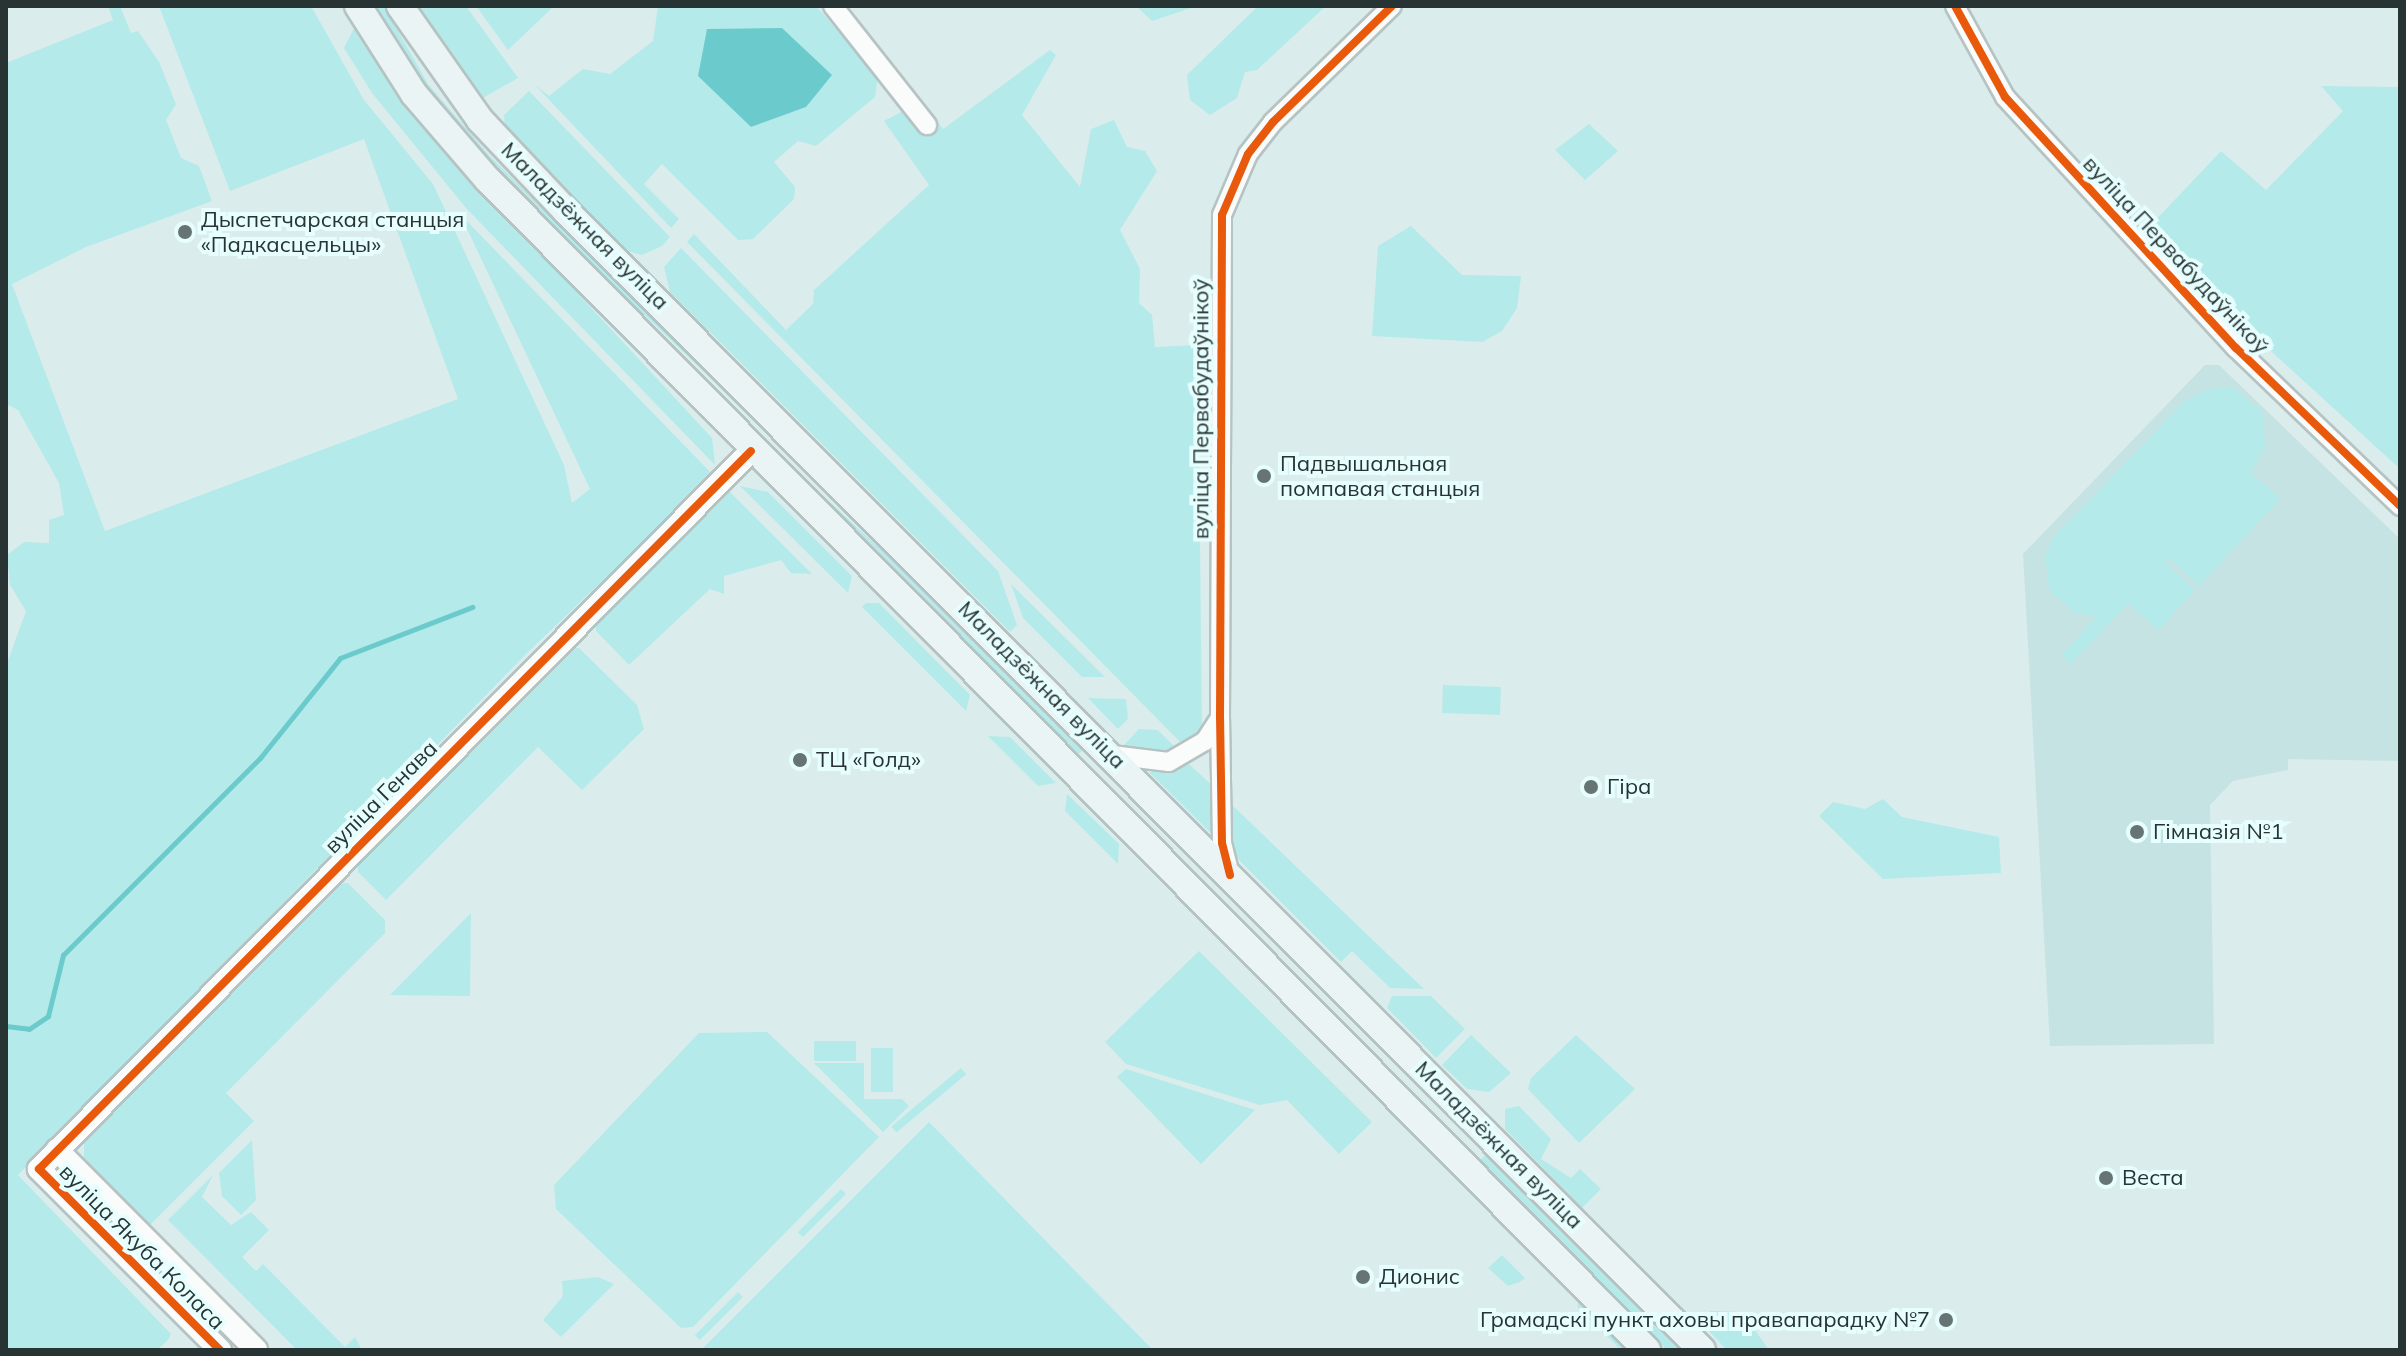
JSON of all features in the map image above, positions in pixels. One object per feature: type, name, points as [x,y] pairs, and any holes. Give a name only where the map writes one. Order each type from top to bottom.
[{"type":"main road","name":"Маладзёжная вуліца","points":[[358,6],[442,129],[751,451],[1647,1350]]},
{"type":"main road","name":"Маладзёжная вуліца","points":[[400,6],[480,120],[1702,1350]]},
{"type":"main road","name":"вуліца Генава","points":[[751,451],[780,422]]},
{"type":"street","points":[[833,6],[927,125]]},
{"type":"street","name":"вуліца Первабудаўнікоў","points":[[1230,875],[1220,718],[1222,215],[1242,164],[1273,122],[1392,6]]},
{"type":"street","name":"вуліца Первабудаўнікоў","points":[[1955,6],[2005,97],[2236,348],[2400,506]]},
{"type":"street","name":"вуліца Генава","points":[[39,1169],[751,451]]},
{"type":"street","points":[[1112,755],[1169,762],[1205,741],[1220,718]]},
{"type":"street","name":"вуліца Якуба Коласа","points":[[57,1150],[256,1350]]},
{"type":"street","name":"вуліца Якуба Коласа","points":[[39,1169],[220,1350]]},
{"type":"shaded area","points":[[108,6],[120,6],[131,33],[138,31],[159,62],[176,104],[166,120],[181,158],[199,166],[212,201],[86,247],[12,284],[105,531],[458,399],[364,139],[230,191],[159,6],[311,6],[364,100],[433,184],[564,465],[572,503],[590,489],[460,214],[713,475],[525,655],[18,1175],[171,1334],[168,1340],[157,1350],[6,1350],[6,666],[26,611],[10,585],[7,555],[24,542],[49,543],[49,520],[64,515],[59,483],[18,410],[6,404],[6,63],[113,20]]},
{"type":"shaded area","points":[[375,6],[384,6],[428,84],[488,154],[720,387],[483,161],[422,89]]},
{"type":"shaded area","points":[[414,6],[466,6],[518,78],[481,99]]},
{"type":"shaded area","points":[[476,6],[554,6],[508,50]]},
{"type":"shaded area","points":[[658,6],[816,6],[878,77],[875,97],[816,146],[798,141],[774,162],[795,187],[794,199],[753,239],[738,240],[662,164],[644,184],[679,219],[671,228],[534,84],[549,96],[583,69],[610,74],[653,41]],"holes":[[[724,100],[806,107],[751,127]]]},
{"type":"shaded area","points":[[1136,6],[1197,6],[1152,21]]},
{"type":"shaded area","points":[[1258,6],[1326,6],[1257,70],[1245,72],[1237,98],[1210,115],[1190,100],[1187,75]]},
{"type":"shaded area","points":[[354,28],[454,160],[712,438],[715,465],[466,208],[372,93],[344,48]]},
{"type":"shaded area","points":[[1050,50],[1056,55],[1022,115],[1080,187],[1091,129],[1114,120],[1127,147],[1145,151],[1157,171],[1120,230],[1140,269],[1139,303],[1152,315],[1155,347],[1198,345],[1202,734],[1186,748],[687,242],[694,234],[786,330],[813,304],[814,290],[929,185],[884,121],[905,110],[925,132],[938,122],[943,129]]},
{"type":"shaded area","points":[[2321,86],[2400,87],[2400,469],[2261,342],[2151,225],[2221,151],[2266,190],[2343,111]]},
{"type":"shaded area","points":[[529,91],[670,237],[662,246],[642,255],[627,251],[505,131],[504,115]]},
{"type":"shaded area","points":[[1589,124],[1618,151],[1585,180],[1555,150]]},
{"type":"shaded area","points":[[1411,226],[1462,275],[1521,276],[1517,308],[1502,331],[1482,342],[1372,336],[1378,246]]},
{"type":"shaded area","points":[[681,248],[998,571],[1017,625],[1010,632],[670,292],[664,267]]},
{"type":"shaded area","points":[[2205,365],[2219,365],[2400,539],[2400,761],[2288,759],[2288,770],[2233,781],[2210,805],[2214,1044],[2050,1046],[2023,554]]},
{"type":"shaded area","points":[[2215,387],[2233,388],[2262,411],[2265,448],[2251,472],[2280,499],[2199,586],[2170,559],[2166,563],[2195,590],[2158,630],[2128,603],[2071,664],[2062,655],[2097,616],[2075,613],[2049,590],[2045,555],[2053,538],[2186,400]]},
{"type":"shaded area","points":[[740,486],[768,492],[852,576],[848,593]]},
{"type":"shaded area","points":[[727,489],[812,574],[791,573],[781,560],[724,576],[724,594],[710,589],[629,665],[596,631],[596,621]]},
{"type":"shaded area","points":[[818,491],[932,597],[1083,750],[1077,756]]},
{"type":"shaded area","points":[[1011,584],[1105,677],[1082,677],[1023,618]]},
{"type":"shaded area","points":[[866,603],[879,603],[970,695],[966,711],[862,607]]},
{"type":"shaded area","points":[[568,648],[579,648],[637,705],[644,729],[582,790],[538,747],[386,900],[358,872],[358,860]]},
{"type":"shaded area","points":[[1443,685],[1501,687],[1500,715],[1442,713]]},
{"type":"shaded area","points":[[1088,698],[1126,699],[1128,719],[1118,729]]},
{"type":"shaded area","points":[[1139,729],[1158,730],[1180,752],[1134,753],[1124,745]]},
{"type":"shaded area","points":[[988,736],[1010,737],[1056,783],[1038,786]]},
{"type":"shaded area","points":[[1189,764],[1215,788],[1215,837],[1149,772]]},
{"type":"shaded area","points":[[1067,794],[1119,844],[1118,864],[1065,811]]},
{"type":"shaded area","points":[[1883,799],[1902,817],[1999,837],[2001,873],[1883,879],[1819,816],[1833,802],[1865,809]]},
{"type":"shaded area","points":[[1231,804],[1424,989],[1390,988],[1352,951],[1341,962],[1234,855]]},
{"type":"shaded area","points":[[348,883],[385,920],[385,933],[226,1093],[254,1121],[146,1229],[84,1163],[84,1139],[335,884]]},
{"type":"shaded area","points":[[471,913],[470,996],[390,995]]},
{"type":"shaded area","points":[[1199,951],[1372,1122],[1339,1154],[1287,1100],[1260,1105],[1126,1064],[1105,1042]]},
{"type":"shaded area","points":[[1392,996],[1431,996],[1465,1029],[1436,1058],[1387,1008]]},
{"type":"shaded area","points":[[767,1032],[879,1137],[693,1327],[681,1328],[556,1209],[554,1185],[699,1033]]},
{"type":"shaded area","points":[[1471,1035],[1511,1073],[1489,1092],[1467,1089],[1442,1065]]},
{"type":"shaded area","points":[[1576,1035],[1635,1089],[1579,1143],[1528,1089],[1531,1078]]},
{"type":"shaded area","points":[[814,1041],[856,1041],[856,1061],[814,1061]]},
{"type":"shaded area","points":[[871,1048],[893,1048],[893,1092],[871,1092]]},
{"type":"shaded area","points":[[814,1063],[864,1063],[864,1099],[902,1099],[909,1106],[883,1132]]},
{"type":"shaded area","points":[[961,1068],[966,1074],[896,1133],[891,1126]]},
{"type":"shaded area","points":[[1126,1069],[1255,1110],[1201,1164],[1117,1077]]},
{"type":"shaded area","points":[[1519,1106],[1551,1139],[1541,1159],[1571,1178],[1580,1169],[1601,1189],[1582,1208],[1505,1129],[1505,1109]]},
{"type":"shaded area","points":[[929,1122],[1153,1350],[701,1350]]},
{"type":"shaded area","points":[[252,1140],[256,1200],[241,1215],[222,1196],[219,1173]]},
{"type":"shaded area","points":[[1487,1154],[1682,1350],[1667,1350],[1480,1160]]},
{"type":"shaded area","points":[[213,1175],[202,1197],[231,1225],[251,1212],[269,1230],[242,1257],[256,1271],[263,1264],[345,1347],[355,1337],[362,1350],[297,1350],[168,1220]]},
{"type":"shaded area","points":[[841,1189],[846,1194],[803,1237],[798,1232]]},
{"type":"shaded area","points":[[1502,1255],[1525,1278],[1508,1286],[1488,1268]]},
{"type":"shaded area","points":[[598,1277],[614,1284],[561,1337],[543,1320],[563,1296],[562,1281]]},
{"type":"shaded area","points":[[738,1292],[743,1297],[700,1340],[695,1335]]},
{"type":"shaded area","points":[[1577,1297],[1634,1350],[1621,1350],[1578,1308]]},
{"type":"shaded area","points":[[1710,1311],[1742,1312],[1769,1350],[1727,1350],[1707,1329]]},
{"type":"water","points":[[782,28],[832,75],[806,107],[751,127],[698,76],[707,29]]},
{"type":"waterway","points":[[6,1026],[29,1029],[48,1016],[63,955],[260,758],[340,658],[472,607]]},
{"type":"cycle path","points":[[1230,875],[1222,843],[1220,718],[1222,215],[1248,154],[1273,122],[1392,6]]},
{"type":"cycle path","points":[[1955,6],[2005,97],[2236,348],[2400,506]]},
{"type":"cycle path","points":[[220,1350],[39,1169],[751,451]]},
{"type":"place","name":"Дыспетчарская станцыя «Падкасцельцы»","points":[[185,232]]},
{"type":"place","name":"Падвышальная помпавая станцыя","points":[[1264,476]]},
{"type":"place","name":"ТЦ «Голд»","points":[[800,760]]},
{"type":"place","name":"Гіра","points":[[1591,787]]},
{"type":"place","name":"Гімназія №1","points":[[2137,832]]},
{"type":"place","name":"Веста","points":[[2106,1178]]},
{"type":"place","name":"Дионис","points":[[1363,1277]]},
{"type":"place","name":"Грамадскі пункт аховы правапарадку №7","points":[[1946,1320]]}]
